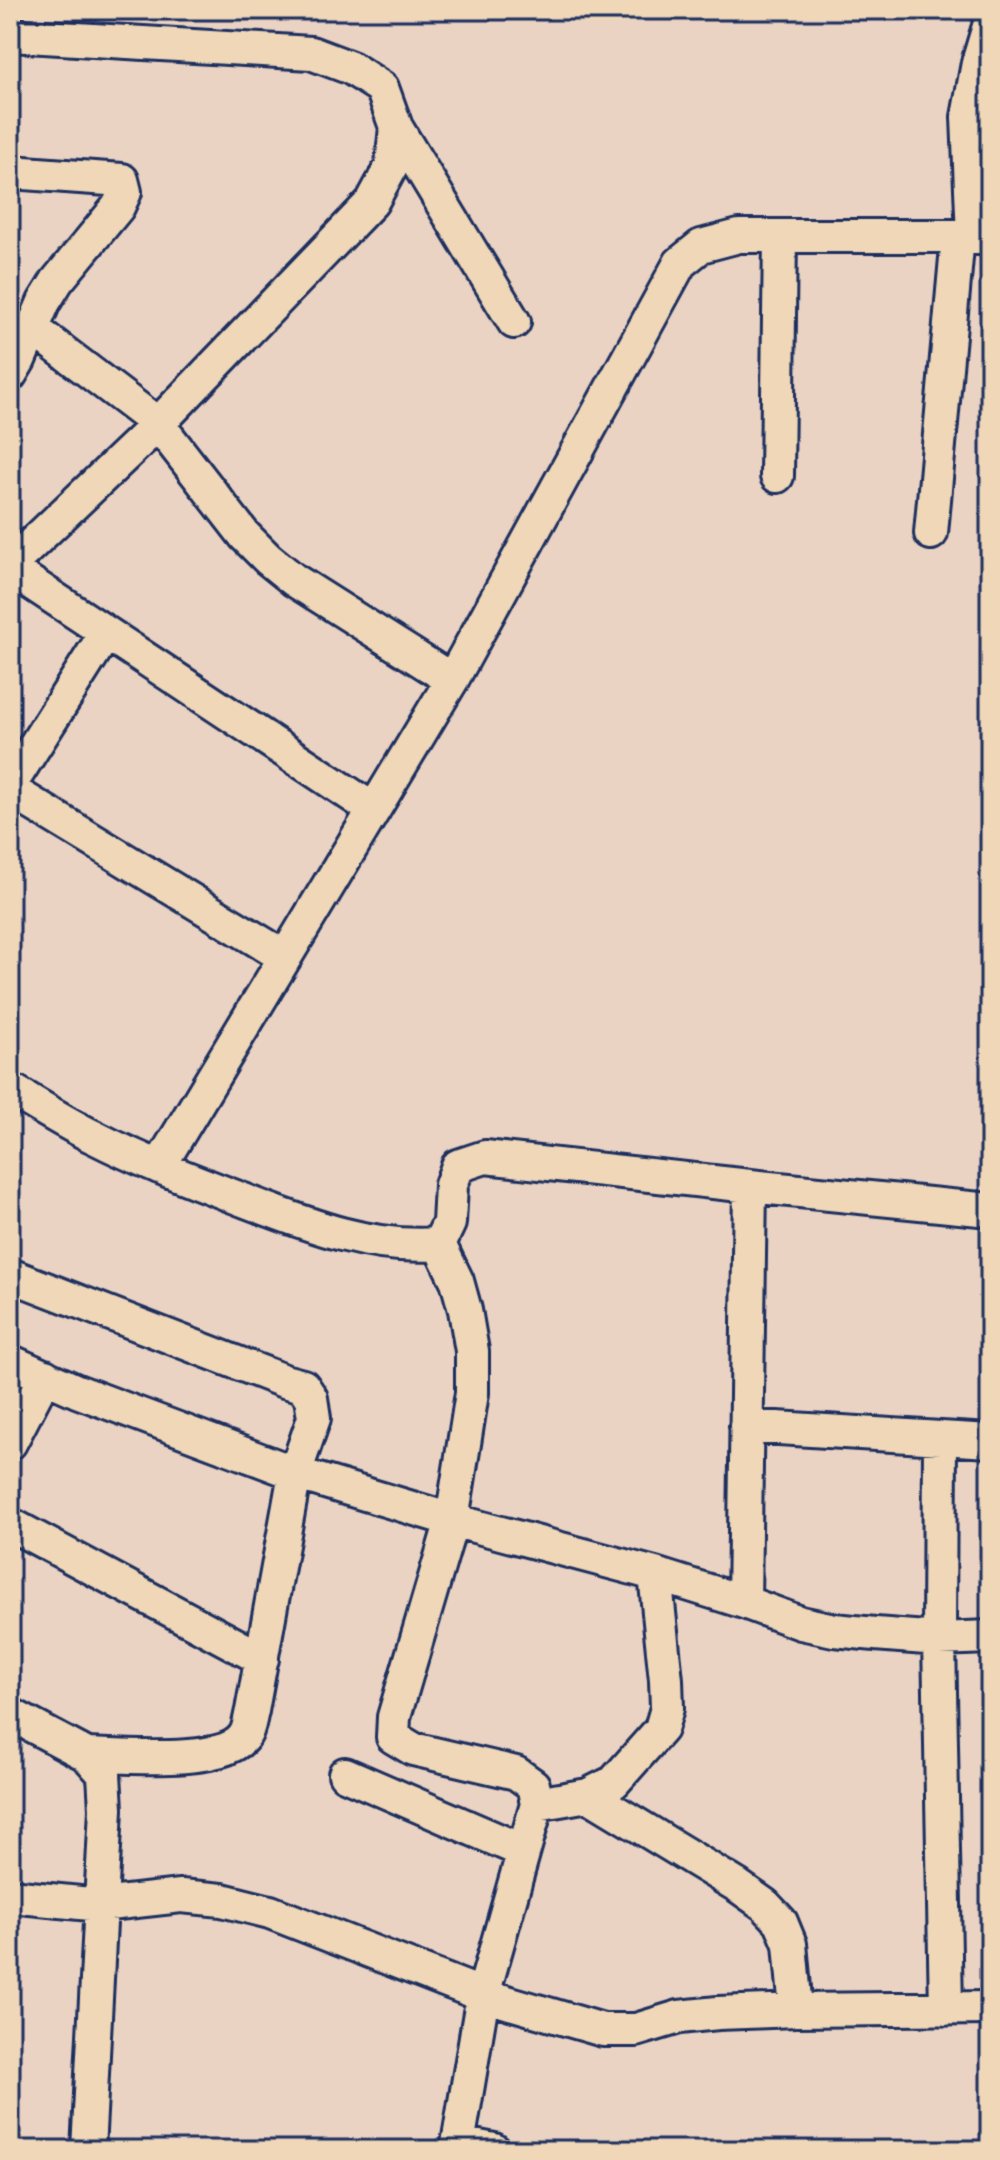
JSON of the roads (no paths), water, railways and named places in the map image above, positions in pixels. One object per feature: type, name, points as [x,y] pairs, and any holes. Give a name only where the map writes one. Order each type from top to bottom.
[{"type":"street","points":[[931,533],[974,237],[968,117],[978,63],[990,23]]},
{"type":"street","points":[[10,35],[311,53],[351,68],[382,88],[396,127],[514,322]]},
{"type":"street","points":[[374,810],[10,567],[158,424],[372,202],[392,165],[396,127]]},
{"type":"street","points":[[10,172],[122,180],[125,192],[118,207],[57,281],[10,375]]},
{"type":"street","points":[[159,1167],[452,680],[680,263],[701,246],[739,236],[974,237]]},
{"type":"street","points":[[777,476],[780,236]]},
{"type":"street","points":[[32,328],[158,424],[245,536],[268,559],[294,580],[452,680]]},
{"type":"street","points":[[106,633],[10,788],[285,957]]},
{"type":"street","points":[[10,1089],[92,1136],[159,1167],[332,1232],[375,1242],[418,1246],[439,1244]]},
{"type":"street","points":[[439,1244],[449,1223],[451,1185],[458,1166],[485,1157],[990,1210]]},
{"type":"street","points":[[744,1602],[750,1186]]},
{"type":"street","points":[[439,1244],[457,1281],[465,1310],[472,1351],[472,1393],[452,1520],[394,1717],[393,1737],[413,1749],[516,1773],[533,1785],[537,1804],[483,1995],[457,2147],[494,2150]]},
{"type":"street","points":[[10,1275],[303,1386],[311,1398],[314,1418],[295,1473],[245,1736],[227,1749],[191,1757],[87,1755]]},
{"type":"street","points":[[10,1361],[92,1396],[295,1473],[452,1520],[655,1574],[801,1623],[834,1630],[939,1639],[990,1637]]},
{"type":"street","points":[[10,1443],[45,1376]]},
{"type":"street","points":[[746,1426],[990,1441]]},
{"type":"street","points":[[940,1438],[939,1639],[946,2009]]},
{"type":"street","points":[[10,1524],[262,1659]]},
{"type":"street","points":[[537,1804],[588,1795],[614,1782],[661,1729],[667,1708],[666,1680],[655,1574]]},
{"type":"street","points":[[10,1714],[87,1755],[104,1774],[106,1809],[88,2150]]},
{"type":"street","points":[[345,1774],[523,1851]]},
{"type":"street","points":[[588,1795],[765,1905],[781,1922],[790,1944],[796,2010]]},
{"type":"street","points":[[10,1896],[100,1905],[181,1896],[222,1900],[270,1912],[483,1995],[603,2030],[636,2030],[679,2017],[718,2013],[990,2008]]}]
